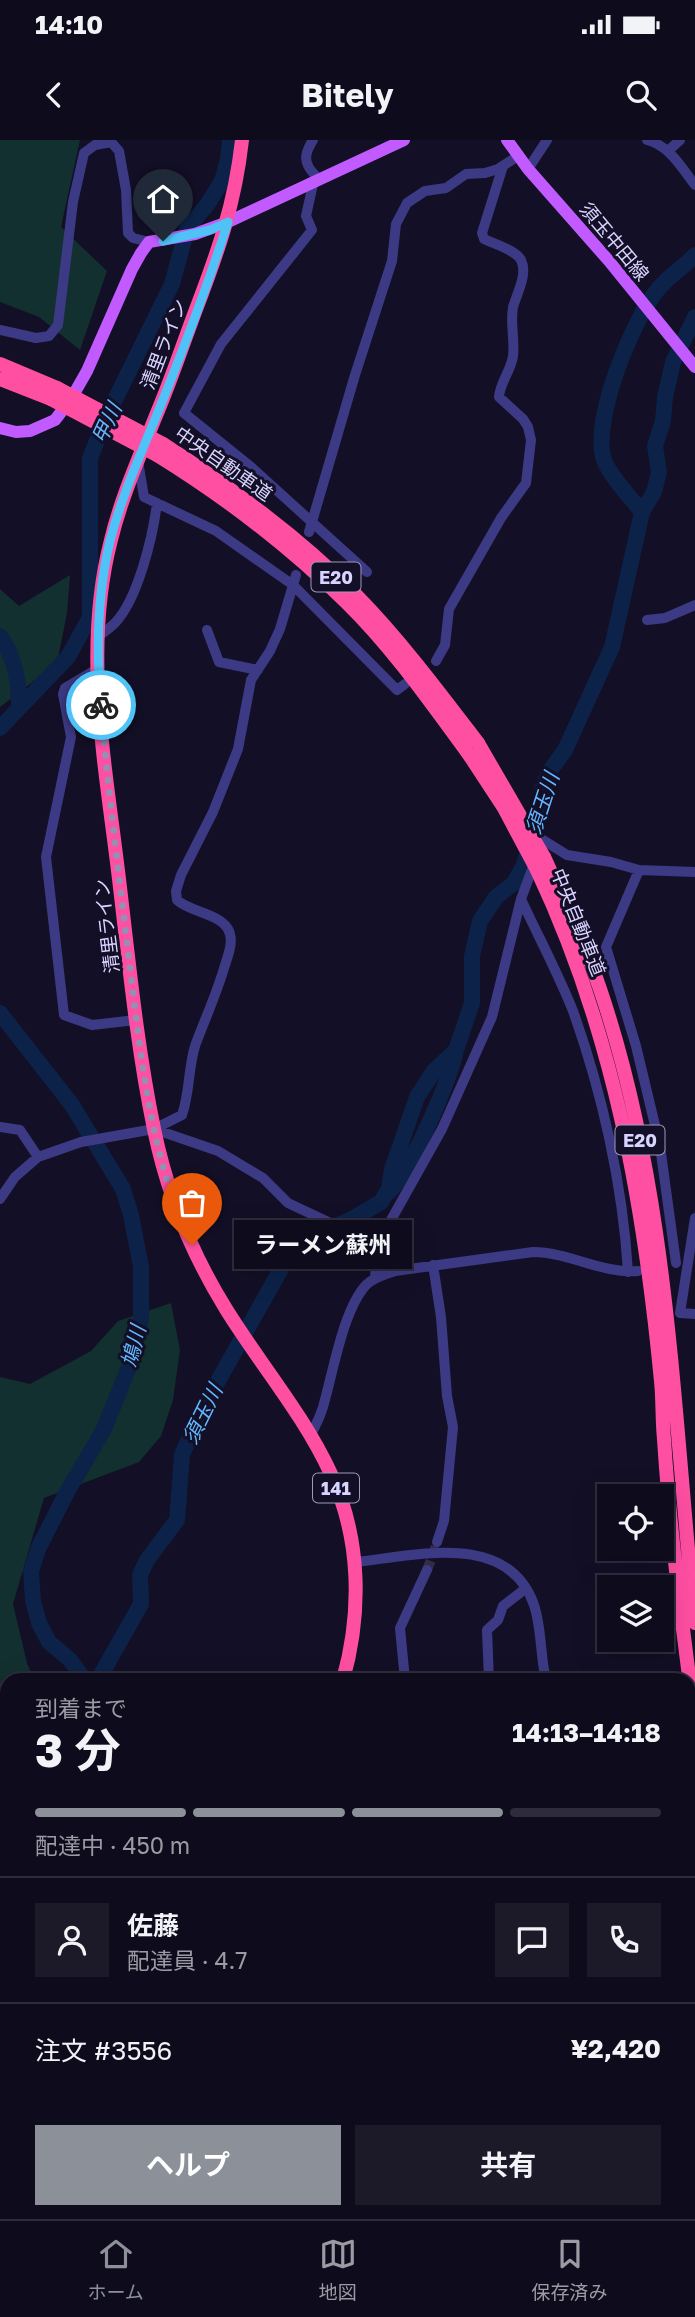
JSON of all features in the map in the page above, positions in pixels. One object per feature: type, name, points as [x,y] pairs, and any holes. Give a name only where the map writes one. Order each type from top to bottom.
[{"type":"highway","name":"清里ライン","points":[[242,140],[239,173],[216,262],[138,461],[110,541],[102,583],[97,669],[136,1020],[154,1129],[165,1175],[181,1222],[203,1268],[310,1436],[331,1473],[344,1507],[355,1562],[354,1625],[344,1673]]},
{"type":"highway","name":"中央自動車道","points":[[0,364],[160,449],[240,511],[347,603],[474,749],[503,808],[541,864],[587,990],[607,1054],[625,1130],[650,1285],[695,1616]]},
{"type":"highway","name":"中央自動車道","points":[[0,379],[54,394]]},
{"type":"highway","name":"中央自動車道","points":[[671,1438],[680,1611],[688,1673]]},
{"type":"main road","points":[[2,432],[30,431],[55,420],[87,371],[141,253],[156,242],[210,230],[404,140]]},
{"type":"main road","name":"須玉中田線","points":[[508,140],[528,169],[695,367]]},
{"type":"street","points":[[313,140],[305,156],[307,167],[315,175],[306,216],[312,230],[221,344],[184,413],[251,467],[310,528],[367,572]]},
{"type":"street","points":[[528,169],[547,140]]},
{"type":"street","points":[[647,140],[660,144],[668,151],[695,185]]},
{"type":"street","points":[[668,151],[680,140]]},
{"type":"street","points":[[0,330],[36,338],[49,336],[58,325],[83,153],[95,145],[111,142],[120,151],[126,190],[128,233],[133,238],[156,242]]},
{"type":"street","points":[[310,528],[392,261],[396,224],[407,203],[425,191],[446,188],[466,174],[485,173],[518,156]]},
{"type":"street","points":[[436,661],[445,645],[449,609],[501,518],[526,484],[528,471],[531,440],[528,427],[499,397],[513,357],[513,309],[523,274],[523,264],[519,256],[484,239],[482,233],[503,166]]},
{"type":"street","points":[[138,461],[144,497],[216,531],[294,580],[397,690],[405,684]]},
{"type":"street","points":[[97,638],[116,622],[129,602],[153,533],[157,503]]},
{"type":"street","points":[[0,1199],[15,1177],[38,1157],[81,1142],[154,1129],[182,1115],[187,1101],[195,1046],[219,987],[231,942],[225,925],[183,906],[177,900],[176,891],[181,875],[213,812],[238,749],[251,680],[270,651],[280,629],[294,580]]},
{"type":"street","points":[[647,620],[665,618],[695,605]]},
{"type":"street","points":[[207,630],[219,662],[258,670]]},
{"type":"street","points":[[97,669],[65,688],[71,737],[46,857],[64,1015],[92,1025],[136,1020]]},
{"type":"street","points":[[375,1278],[377,1245],[442,1129],[492,1017],[521,900],[543,840],[567,855],[611,862],[639,870],[695,872]]},
{"type":"street","points":[[639,870],[606,947],[636,1046],[660,1146],[674,1264],[692,1259]]},
{"type":"street","points":[[310,1436],[322,1410],[349,1315],[361,1292],[375,1278],[395,1271],[533,1252],[550,1252],[606,1268],[633,1271],[610,1143],[590,1069],[571,1007],[521,900]]},
{"type":"street","points":[[0,1127],[20,1130],[38,1157]]},
{"type":"street","points":[[154,1129],[218,1151],[263,1178],[288,1203],[377,1245]]},
{"type":"street","points":[[695,1218],[692,1259],[680,1313],[695,1314]]},
{"type":"street","points":[[433,1265],[441,1317],[447,1396],[453,1427],[443,1521],[437,1542]]},
{"type":"street","points":[[355,1562],[465,1553],[492,1559],[504,1566],[525,1589],[536,1614],[545,1673]]},
{"type":"street","points":[[404,1673],[400,1628],[427,1570]]},
{"type":"street","points":[[489,1673],[488,1630],[498,1620],[503,1606],[525,1589]]},
{"type":"green space","points":[[0,140],[80,140],[61,227],[107,271],[80,350],[39,317],[0,302]]},
{"type":"green space","points":[[70,575],[67,613],[57,663],[0,707],[0,589],[19,606]]},
{"type":"green space","points":[[171,1303],[180,1350],[173,1400],[161,1436],[139,1462],[44,1498],[13,1604],[31,1673],[0,1673],[0,1377],[30,1384],[91,1351],[118,1321]]},
{"type":"waterway","name":"甲川","points":[[0,728],[68,657],[90,617],[90,458],[107,416],[172,284],[187,229],[222,181],[230,140]]},
{"type":"waterway","name":"須玉川","points":[[642,512],[616,480],[604,460],[603,421],[627,345],[649,302],[667,279],[695,255]]},
{"type":"waterway","name":"須玉川","points":[[102,1673],[141,1604],[140,1575],[147,1560],[177,1520],[182,1455],[200,1413],[281,1269],[295,1247],[381,1202],[389,1189],[392,1169],[417,1097],[434,1071],[456,1050],[472,1003],[472,956],[480,921],[496,897],[514,883],[523,867],[539,818],[542,790],[549,772],[565,750],[612,647],[642,512],[654,492],[659,472],[655,446],[663,421],[673,362],[695,317]]},
{"type":"waterway","name":"鳩川","points":[[0,636],[15,670],[19,706]]},
{"type":"waterway","name":"鳩川","points":[[0,1013],[72,1105],[123,1189],[141,1267],[141,1319],[129,1367],[104,1429],[67,1492],[39,1547],[31,1571],[33,1601],[39,1623],[49,1642],[70,1660],[80,1673]]},
{"type":"waterway","name":"須玉川","points":[[389,1192],[408,1164],[428,1124],[446,1083],[456,1050]]},
{"type":"tunnel","points":[[427,1570],[436,1546]]},
{"type":"way so far","points":[[101,705],[136,1020],[154,1129],[165,1175],[192,1245]]},
{"type":"place","name":"ラーメン蘇州","points":[[192,1245]]},
{"type":"route","points":[[101,705],[97,669],[98,632],[102,583],[110,541],[127,489],[216,262],[228,222],[210,230],[163,241]]}]
